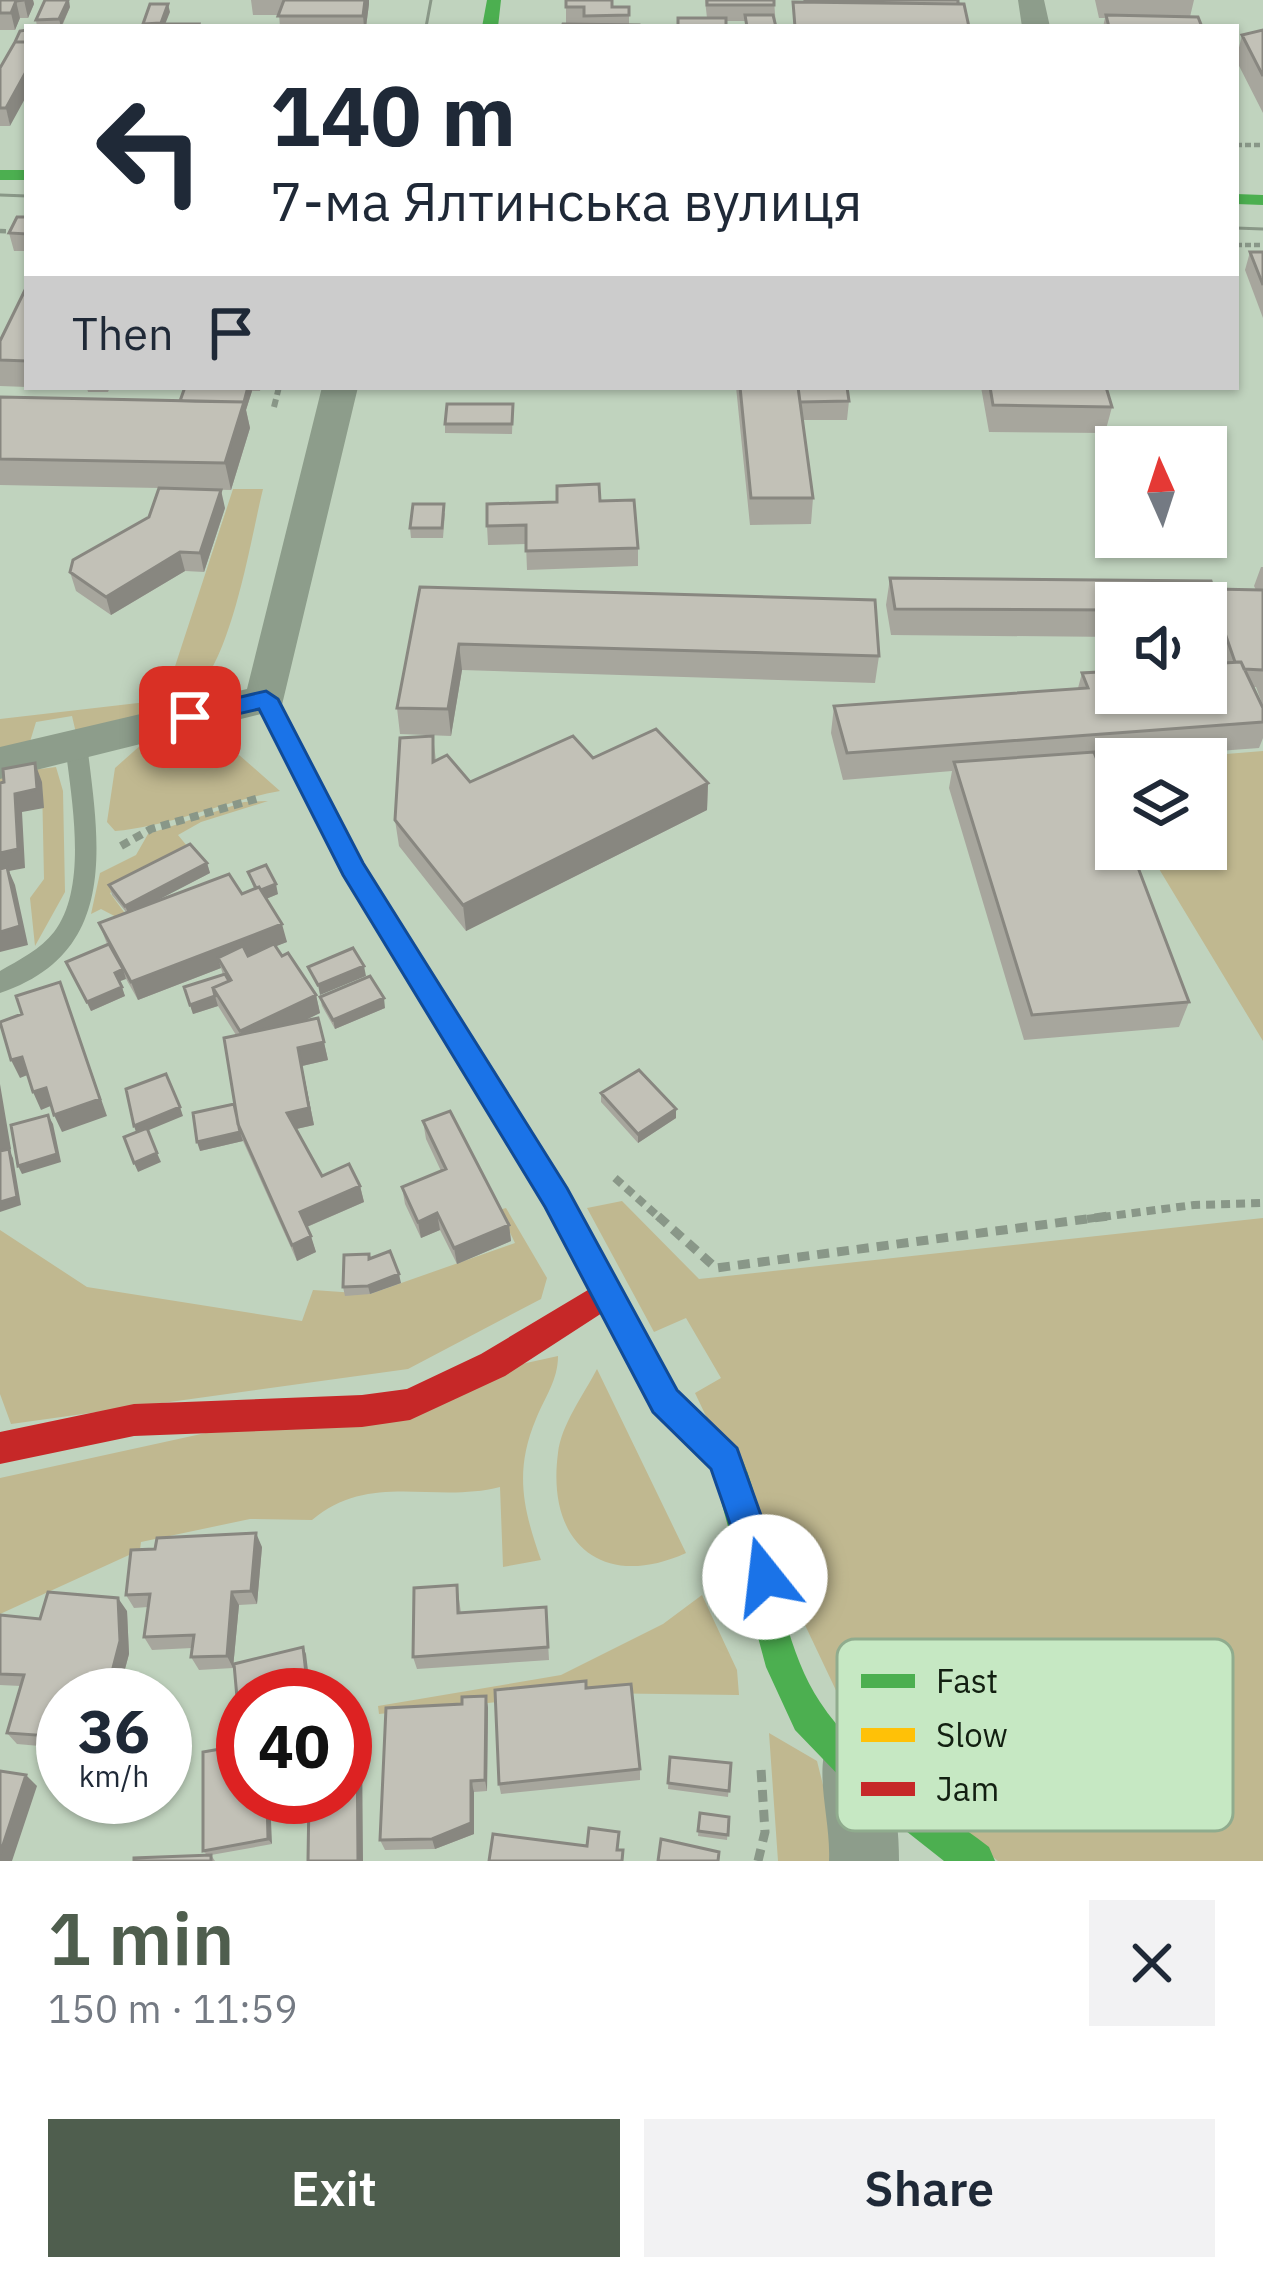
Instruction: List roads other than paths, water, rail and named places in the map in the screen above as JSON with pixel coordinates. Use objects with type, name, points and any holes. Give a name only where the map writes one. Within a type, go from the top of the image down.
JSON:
[{"type":"street","points":[[339,390],[266,699],[352,868],[556,1197],[671,1410],[725,1460],[748,1517],[781,1650],[807,1716],[837,1746]]},
{"type":"street","points":[[0,763],[266,699]]},
{"type":"street","points":[[0,1448],[134,1420],[362,1412],[410,1404],[494,1365],[608,1292]]},
{"type":"street","points":[[864,1861],[865,1831]]},
{"type":"street","points":[[938,1831],[975,1861]]},
{"type":"lane","points":[[0,983],[63,939],[84,880],[76,744]]},
{"type":"tram line","points":[[427,24],[431,0]]},
{"type":"tram line","points":[[0,195],[24,196]]},
{"type":"tram line","points":[[1239,228],[1263,229]]}]
